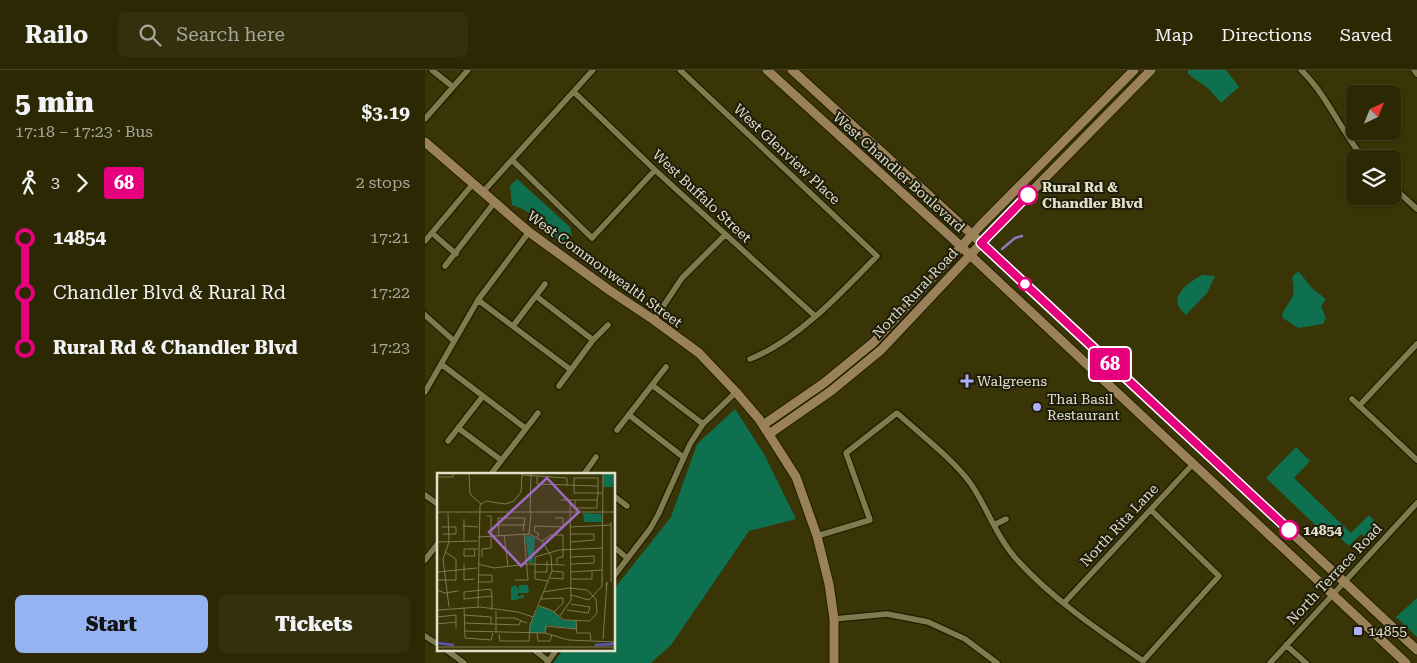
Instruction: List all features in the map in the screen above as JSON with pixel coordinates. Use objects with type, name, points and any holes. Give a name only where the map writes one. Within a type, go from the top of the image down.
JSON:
[{"type":"main road","name":"West Chandler Boulevard","points":[[767,70],[970,255],[1405,663]]},
{"type":"main road","name":"West Chandler Boulevard","points":[[792,70],[981,243],[1417,650]]},
{"type":"main road","name":"North Rural Road","points":[[763,425],[824,383],[852,361],[891,324],[971,235],[1134,70]]},
{"type":"main road","name":"North Rural Road","points":[[769,434],[831,392],[899,332],[981,243],[1151,70]]},
{"type":"main road","name":"West Commonwealth Street","points":[[425,142],[472,185],[529,232],[699,353],[736,392],[763,425],[796,477],[817,536],[829,584],[834,620],[834,663]]},
{"type":"main road","points":[[891,324],[899,332]]},
{"type":"main road","points":[[1123,399],[1135,387]]},
{"type":"street","points":[[432,70],[453,87]]},
{"type":"street","points":[[425,118],[468,70]]},
{"type":"street","points":[[482,193],[593,70]]},
{"type":"street","name":"West Glenview Place","points":[[680,70],[877,256],[815,316]]},
{"type":"street","points":[[1301,70],[1321,94],[1358,150]]},
{"type":"street","points":[[1414,70],[1417,74]]},
{"type":"street","name":"West Buffalo Street","points":[[574,92],[655,170],[815,316]]},
{"type":"street","points":[[512,160],[592,238],[655,170]]},
{"type":"street","points":[[425,241],[472,185]]},
{"type":"street","points":[[1401,194],[1417,209]]},
{"type":"street","points":[[445,266],[494,203]]},
{"type":"street","points":[[425,392],[478,300],[529,232]]},
{"type":"street","points":[[432,233],[456,254]]},
{"type":"street","points":[[654,320],[682,278],[725,235]]},
{"type":"street","points":[[513,326],[545,284]]},
{"type":"street","points":[[536,296],[593,340]]},
{"type":"street","points":[[478,300],[571,370]]},
{"type":"street","points":[[425,315],[454,340]]},
{"type":"street","points":[[750,359],[778,345],[815,316]]},
{"type":"street","points":[[559,386],[593,340],[608,325]]},
{"type":"street","points":[[1359,406],[1417,344]]},
{"type":"street","points":[[441,364],[525,428]]},
{"type":"street","points":[[617,430],[665,367]]},
{"type":"street","points":[[652,385],[703,424]]},
{"type":"street","points":[[615,575],[650,529],[683,457],[703,424],[736,392]]},
{"type":"street","points":[[448,441],[483,396]]},
{"type":"street","points":[[1352,399],[1417,460]]},
{"type":"street","points":[[817,536],[870,520],[846,453],[897,412],[958,469],[971,484],[1003,543],[1019,562],[1064,603],[1143,661],[1219,576],[1151,510]]},
{"type":"street","points":[[492,473],[538,413]]},
{"type":"street","points":[[629,415],[683,457]]},
{"type":"street","points":[[458,428],[501,460]]},
{"type":"street","points":[[585,473],[596,457]]},
{"type":"street","name":"North Rita Lane","points":[[1064,603],[1193,464]]},
{"type":"street","points":[[425,495],[437,504]]},
{"type":"street","points":[[615,498],[627,506]]},
{"type":"street","name":"North Terrace Road","points":[[1270,663],[1417,503]]},
{"type":"street","points":[[994,525],[1006,519]]},
{"type":"street","points":[[425,560],[437,545]]},
{"type":"street","points":[[615,548],[627,558]]},
{"type":"street","points":[[834,620],[887,614],[928,622],[965,639],[997,663]]},
{"type":"street","points":[[425,636],[437,644]]},
{"type":"street","points":[[1286,645],[1306,663]]},
{"type":"street","points":[[446,650],[464,663]]},
{"type":"street","points":[[534,650],[547,662],[556,650]]},
{"type":"green space","points":[[1188,70],[1226,70],[1239,87],[1221,103],[1209,89],[1188,74]]},
{"type":"green space","points":[[517,179],[570,227],[572,236],[559,242],[539,219],[512,205],[510,186]]},
{"type":"green space","points":[[1298,271],[1313,289],[1326,299],[1321,306],[1326,318],[1323,324],[1298,328],[1283,318],[1282,314],[1291,300],[1294,289],[1292,277]]},
{"type":"green space","points":[[1202,275],[1215,276],[1207,293],[1186,315],[1178,305],[1179,295],[1185,287]]},
{"type":"green space","points":[[735,409],[764,454],[796,519],[749,531],[671,645],[651,663],[553,663],[563,650],[615,650],[615,588],[671,517],[697,444]]},
{"type":"green space","points":[[1296,447],[1310,461],[1294,478],[1351,533],[1369,515],[1376,523],[1364,536],[1361,534],[1349,546],[1331,530],[1326,535],[1266,478]]},
{"type":"green space","points":[[1417,598],[1417,637],[1396,617]]},
{"type":"waterway","points":[[1002,249],[1015,238],[1022,236]]},
{"type":"bus line","name":"68","points":[[1028,195],[981,243],[1289,530]]},
{"type":"place","name":"Rural Rd & Chandler Blvd","points":[[1028,195]]},
{"type":"place","name":"Walgreens","points":[[967,381]]},
{"type":"place","name":"Thai Basil Restaurant","points":[[1037,407]]},
{"type":"place","name":"14854","points":[[1289,530]]},
{"type":"place","name":"14855","points":[[1358,631]]}]
